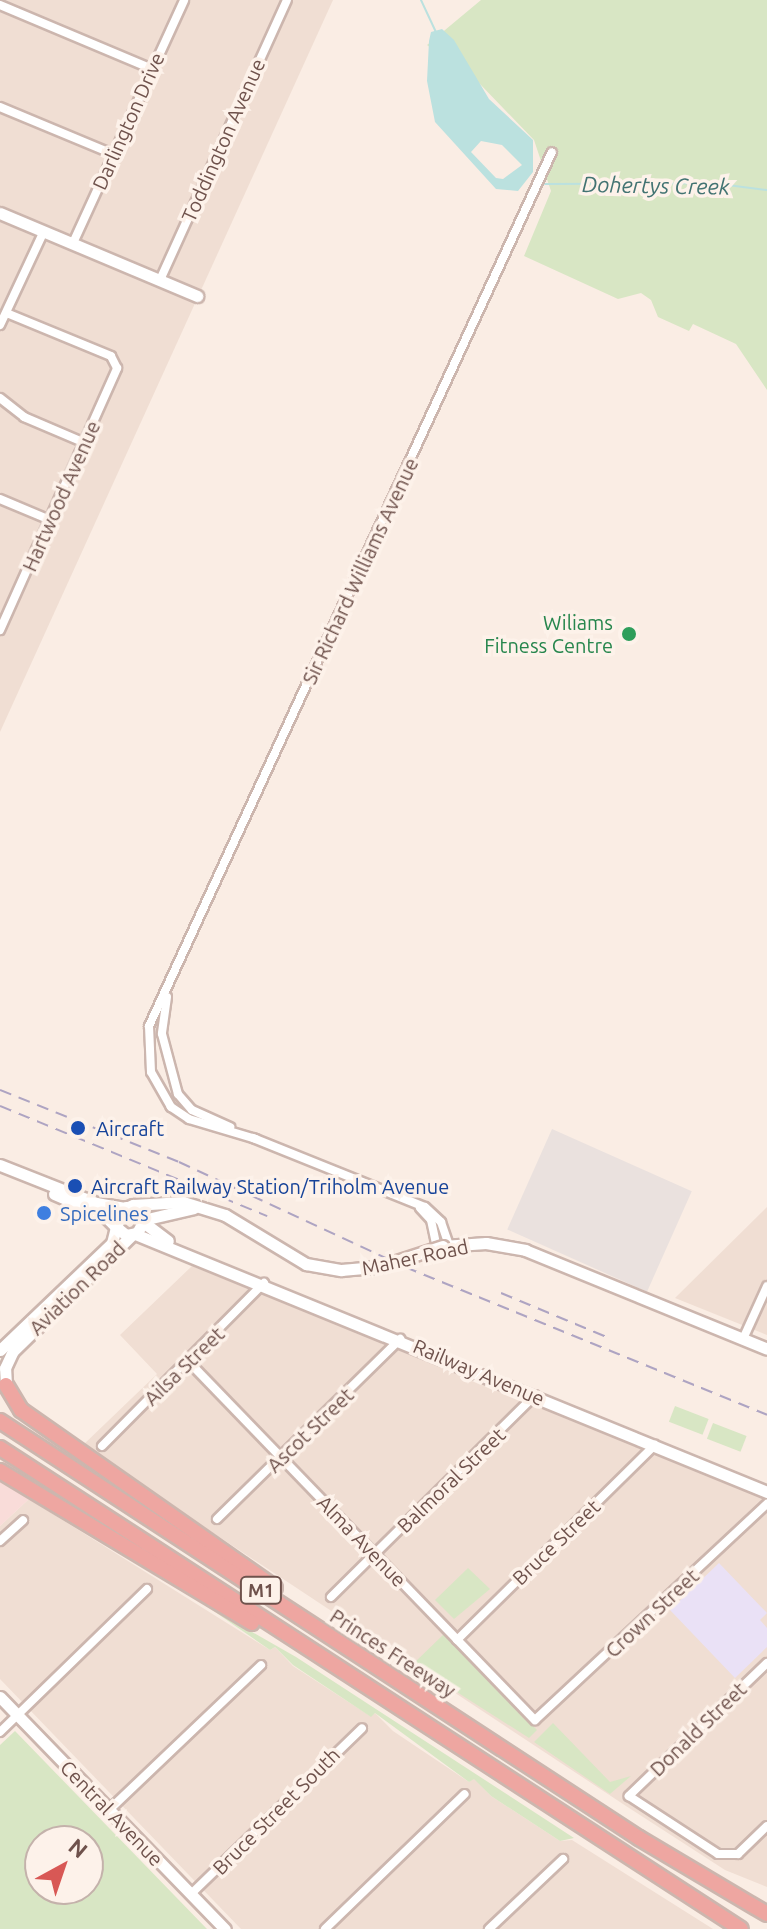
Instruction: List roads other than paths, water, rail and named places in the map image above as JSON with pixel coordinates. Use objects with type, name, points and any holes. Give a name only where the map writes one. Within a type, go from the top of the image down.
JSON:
[{"type":"highway","points":[[6,1385],[14,1403],[32,1419],[446,1711]]},
{"type":"highway","name":"Princes Freeway","points":[[0,1421],[639,1838],[767,1914]]},
{"type":"highway","name":"M1","points":[[0,1448],[319,1658],[741,1929]]},
{"type":"highway","points":[[0,1471],[208,1600],[319,1658]]},
{"type":"highway","points":[[639,1838],[767,1904]]},
{"type":"street","name":"Darlington Drive","points":[[73,243],[184,0]]},
{"type":"street","name":"Toddington Avenue","points":[[160,280],[287,0]]},
{"type":"street","points":[[0,5],[152,69]]},
{"type":"street","points":[[0,107],[113,154]]},
{"type":"street","name":"Sir Richard Williams Avenue","points":[[256,1139],[179,1114],[165,1099],[150,1067],[147,1030],[169,989],[552,152]]},
{"type":"street","points":[[0,213],[197,296]]},
{"type":"street","points":[[0,325],[9,314],[44,231]]},
{"type":"street","name":"Hartwood Avenue","points":[[0,630],[116,375],[116,362],[9,314]]},
{"type":"street","points":[[0,398],[24,417],[85,443]]},
{"type":"street","points":[[0,499],[50,520]]},
{"type":"street","name":"Sir Richard Williams Avenue","points":[[169,989],[162,1022],[169,1064],[185,1105],[256,1139],[409,1201],[437,1216],[442,1246]]},
{"type":"street","points":[[150,1067],[169,1064]]},
{"type":"street","points":[[0,1165],[96,1203],[126,1208]]},
{"type":"street","name":"Railway Avenue","points":[[0,1173],[105,1216],[116,1227],[264,1283],[767,1492]]},
{"type":"street","name":"Maher Road","points":[[126,1208],[179,1202],[203,1207],[306,1264],[341,1270],[378,1267],[442,1246],[486,1243],[525,1250],[767,1349]]},
{"type":"street","points":[[143,1221],[203,1207]]},
{"type":"street","name":"Railway Avenue","points":[[126,1208],[189,1254]]},
{"type":"street","name":"Aviation Road","points":[[80,1280],[112,1243],[126,1208]]},
{"type":"street","name":"Aviation Road","points":[[0,1350],[25,1332],[134,1234],[143,1221]]},
{"type":"street","name":"Ailsa Street","points":[[102,1446],[189,1362],[264,1283]]},
{"type":"street","points":[[743,1339],[767,1286]]},
{"type":"street","name":"Aviation Road","points":[[6,1385],[8,1360],[25,1332]]},
{"type":"street","name":"Ascot Street","points":[[217,1519],[400,1339]]},
{"type":"street","name":"Alma Avenue","points":[[189,1362],[535,1720]]},
{"type":"street","name":"Balmoral Street","points":[[331,1597],[535,1395]]},
{"type":"street","name":"Bruce Street","points":[[457,1640],[655,1445]]},
{"type":"street","name":"Crown Street","points":[[535,1720],[767,1504]]},
{"type":"street","points":[[0,1541],[23,1520]]},
{"type":"street","points":[[0,1732],[147,1589]]},
{"type":"street","name":"Donald Street","points":[[767,1663],[629,1796],[718,1854],[738,1854],[767,1826]]},
{"type":"street","points":[[109,1810],[261,1665]]},
{"type":"street","name":"Central Avenue","points":[[0,1697],[225,1929]]},
{"type":"street","name":"Bruce Street South","points":[[191,1894],[362,1728]]},
{"type":"street","points":[[325,1929],[465,1794]]},
{"type":"street","points":[[489,1929],[563,1859]]},
{"type":"water","points":[[442,29],[454,40],[489,99],[533,140],[533,172],[518,191],[496,189],[435,122],[427,81],[431,32]],"holes":[[[481,141],[502,145],[522,165],[503,179],[496,178],[471,152]]]},
{"type":"waterway","name":"Dohertys Creek","points":[[421,0],[436,32]]},
{"type":"waterway","name":"Dohertys Creek","points":[[545,184],[712,183],[767,190]]},
{"type":"railway","points":[[0,1090],[179,1162],[405,1267],[767,1415]]},
{"type":"railway","points":[[0,1106],[267,1216]]},
{"type":"railway","points":[[501,1293],[609,1338]]},
{"type":"place","name":"Wiliams Fitness Centre","points":[[629,634]]},
{"type":"place","name":"Aircraft","points":[[78,1128]]},
{"type":"place","name":"Aircraft Railway Station/Triholm Avenue","points":[[75,1186]]},
{"type":"place","name":"Spicelines","points":[[44,1213]]}]
